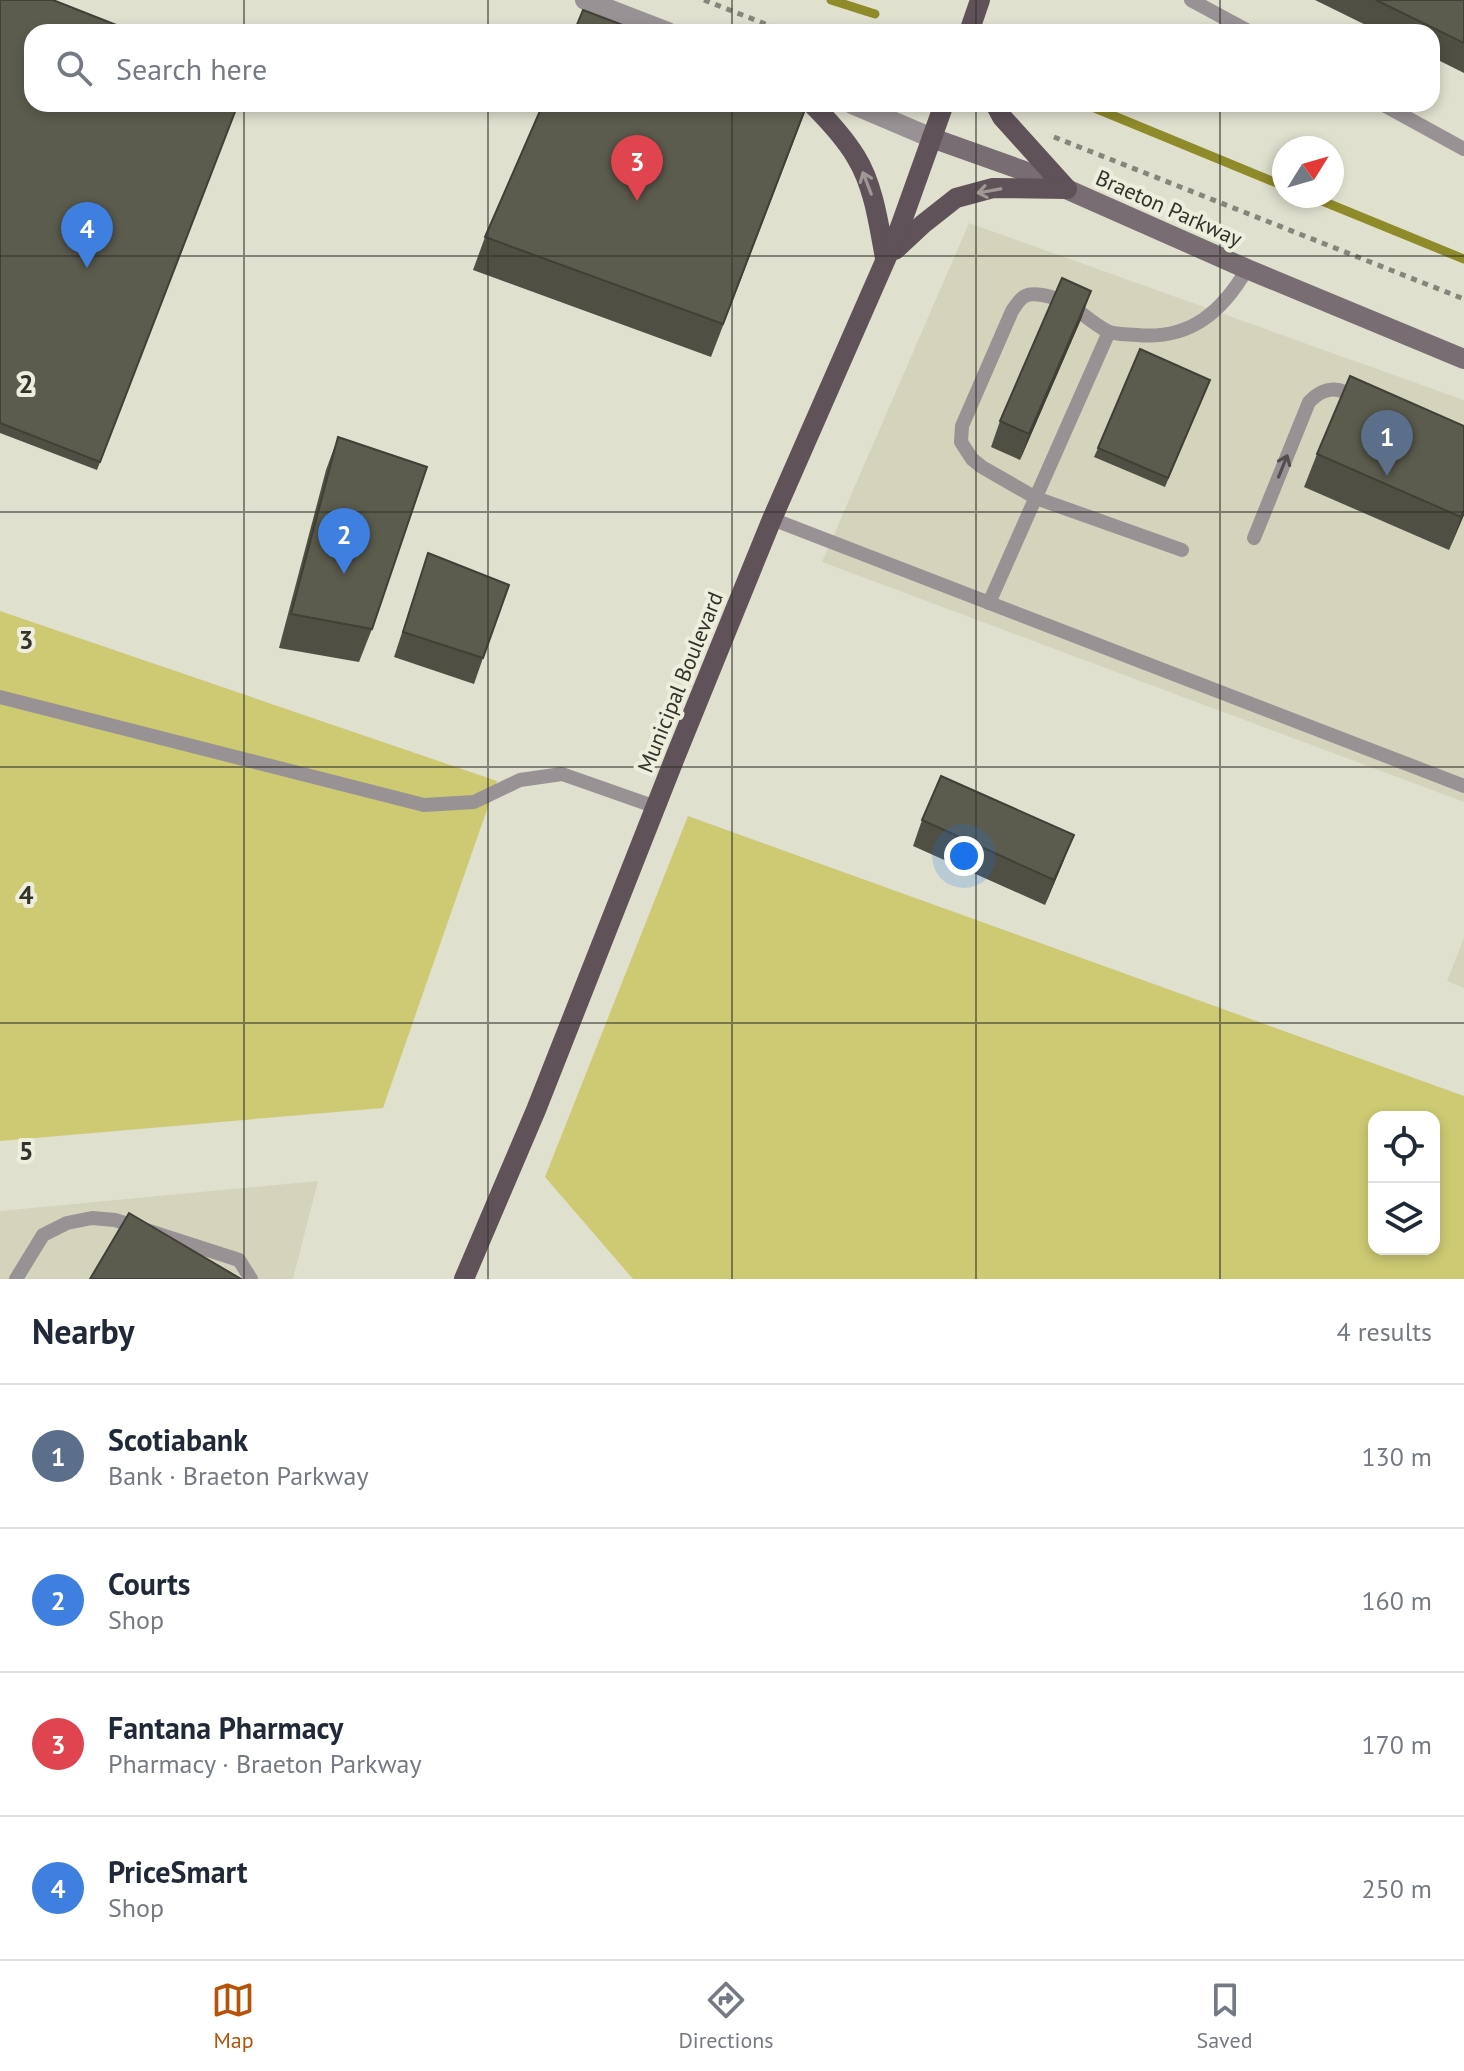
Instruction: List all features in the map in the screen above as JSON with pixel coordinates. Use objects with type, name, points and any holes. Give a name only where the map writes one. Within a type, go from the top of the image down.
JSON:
[{"type":"main road","points":[[820,112],[857,158],[874,202],[885,258]]},
{"type":"main road","name":"Municipal Boulevard","points":[[464,1279],[536,1110],[772,519],[900,227],[941,112]]},
{"type":"main road","points":[[999,112],[1067,189]]},
{"type":"main road","name":"Braeton Parkway","points":[[932,138],[1030,173],[1247,269],[1464,359]]},
{"type":"main road","points":[[885,258],[956,198],[993,188],[1067,189]]},
{"type":"street","points":[[585,0],[647,24]]},
{"type":"street","name":"Braeton Parkway","points":[[871,112],[932,138]]},
{"type":"lane","points":[[1191,0],[1235,24]]},
{"type":"lane","points":[[1397,112],[1464,149]]},
{"type":"lane","points":[[1182,550],[1036,498],[972,459],[961,442],[962,426],[1012,311],[1019,300],[1031,293],[1070,303],[1109,332],[1155,337],[1190,328],[1214,313],[1233,293],[1247,269]]},
{"type":"lane","points":[[989,603],[1109,332]]},
{"type":"lane","points":[[1254,538],[1309,402],[1320,393],[1334,389],[1368,402]]},
{"type":"lane","points":[[772,519],[1464,786]]},
{"type":"lane","points":[[0,697],[424,805],[474,802],[520,780],[562,774],[656,807]]},
{"type":"lane","points":[[16,1279],[43,1235],[67,1223],[92,1218],[115,1220],[239,1260],[251,1279]]},
{"type":"path","points":[[704,0],[766,24]]},
{"type":"path","points":[[1045,134],[1464,299]]},
{"type":"shaded area","points":[[969,223],[1464,400],[1464,802],[822,562]]},
{"type":"shaded area","points":[[0,611],[497,781],[383,1108],[0,1141]]},
{"type":"shaded area","points":[[688,816],[1464,1096],[1464,1279],[633,1279],[545,1177]]},
{"type":"shaded area","points":[[1464,938],[1464,988],[1447,981]]},
{"type":"shaded area","points":[[318,1181],[293,1279],[0,1279],[0,1211]]},
{"type":"building","points":[[0,0],[53,0],[114,24],[24,24],[24,112],[235,112],[100,462],[0,423]]},
{"type":"building","points":[[1376,0],[1464,0],[1464,43],[1440,31],[1440,24],[1425,24]]},
{"type":"building","points":[[583,10],[620,24],[577,24]]},
{"type":"building","points":[[540,112],[804,112],[723,324],[485,237]]},
{"type":"building","points":[[1062,278],[1091,291],[1029,434],[1000,421]]},
{"type":"building","points":[[1140,349],[1210,380],[1168,478],[1098,448]]},
{"type":"building","points":[[1350,376],[1464,426],[1464,510],[1461,517],[1317,454]]},
{"type":"building","points":[[338,437],[427,467],[372,629],[291,614]]},
{"type":"building","points":[[428,553],[509,585],[483,658],[403,632]]},
{"type":"building","points":[[941,776],[1074,835],[1054,880],[922,820]]},
{"type":"building","points":[[129,1213],[241,1279],[90,1279]]},
{"type":"waterway","points":[[831,0],[875,14]]},
{"type":"waterway","points":[[1104,112],[1272,181]]},
{"type":"waterway","points":[[1339,208],[1464,259]]},
{"type":"place","name":"Fantana Pharmacy","points":[[637,201]]},
{"type":"place","name":"PriceSmart","points":[[87,268]]},
{"type":"place","name":"Scotiabank","points":[[1387,476]]},
{"type":"place","name":"Courts","points":[[344,574]]}]
